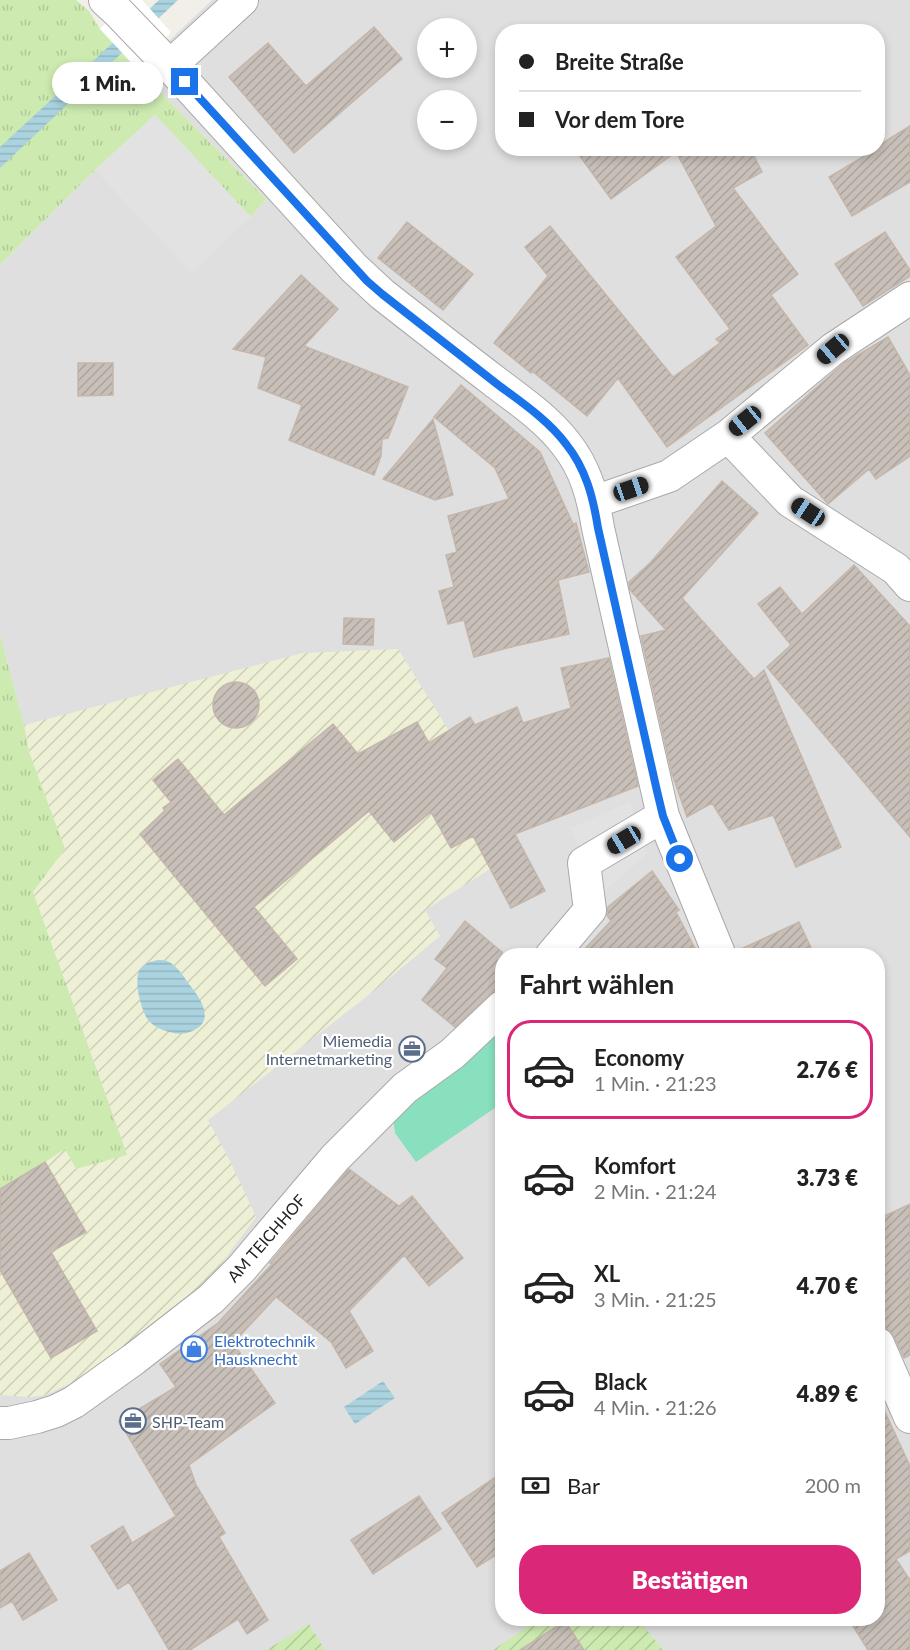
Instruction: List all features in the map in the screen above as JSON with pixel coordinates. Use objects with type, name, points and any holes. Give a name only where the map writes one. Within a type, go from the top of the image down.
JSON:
[{"type":"street","points":[[162,59],[242,0]]},
{"type":"street","points":[[111,5],[367,281],[551,427],[567,445],[583,471],[594,502],[663,816],[717,948]]},
{"type":"street","points":[[594,502],[669,476],[728,436],[833,349],[910,298]]},
{"type":"street","points":[[728,436],[790,501],[896,569],[910,585]]},
{"type":"street","points":[[559,948],[590,910],[584,863],[663,816]]},
{"type":"street","name":"AM TEICHHOF","points":[[0,1423],[37,1417],[74,1402],[211,1299],[241,1269],[335,1158],[405,1088],[452,1054],[495,1014]]},
{"type":"street","points":[[885,1353],[901,1372],[910,1417]]},
{"type":"shaded area","points":[[212,0],[910,0],[910,1650],[0,1650],[0,1189],[45,1162],[65,849],[29,752],[0,634],[0,265],[95,170],[155,115],[251,217],[266,199],[138,70]]},
{"type":"shaded area","points":[[155,115],[251,217],[192,273],[95,170]]},
{"type":"shaded area","points":[[630,802],[648,853],[601,894],[570,828]]},
{"type":"green space","points":[[0,0],[76,0],[89,11],[100,29],[138,70],[266,199],[251,217],[155,115],[95,170],[0,265]]},
{"type":"green space","points":[[0,634],[29,752],[65,849],[33,892],[127,1155],[76,1169],[65,1149],[0,1189]]},
{"type":"green space","points":[[398,649],[524,851],[490,869],[425,910],[440,936],[375,990],[208,1120],[256,1217],[213,1275],[193,1295],[81,1378],[46,1395],[30,1397],[0,1395],[0,1189],[65,1148],[127,1154],[33,892],[65,849],[29,752],[24,725],[303,653]]},
{"type":"green space","points":[[495,1033],[495,1108],[416,1162],[395,1133],[393,1118]]},
{"type":"green space","points":[[309,1624],[325,1650],[266,1650]]},
{"type":"green space","points":[[529,1626],[644,1626],[663,1650],[493,1650]]},
{"type":"water","points":[[159,0],[178,0],[0,168],[0,147]]},
{"type":"water","points":[[158,960],[167,961],[177,968],[202,1003],[205,1016],[198,1028],[190,1032],[174,1033],[162,1030],[145,1016],[137,982],[139,971],[143,966]]},
{"type":"water","points":[[383,1381],[395,1398],[355,1424],[344,1407]]},
{"type":"pier","points":[[128,0],[142,0],[171,32],[138,70],[100,29]]},
{"type":"building","points":[[374,27],[402,59],[294,153],[229,77],[268,43],[306,86]]},
{"type":"building","points":[[910,126],[910,182],[852,216],[829,177],[864,156],[885,156],[885,142]]},
{"type":"building","points":[[580,156],[670,156],[611,199]]},
{"type":"building","points":[[678,156],[754,156],[762,172],[733,188],[798,274],[771,295],[808,345],[667,447],[618,378],[587,416],[494,343],[548,276],[525,247],[550,226],[673,377],[720,343],[716,339],[730,329],[676,257],[716,226]]},
{"type":"building","points":[[407,222],[473,274],[443,310],[378,258]]},
{"type":"building","points":[[885,232],[910,270],[910,276],[863,306],[835,264]]},
{"type":"building","points":[[301,275],[338,309],[304,346],[408,387],[388,438],[382,439],[381,456],[374,475],[289,440],[302,405],[258,388],[266,357],[233,349]]},
{"type":"building","points":[[888,337],[910,375],[910,456],[876,479],[869,469],[828,504],[765,433],[844,363]]},
{"type":"building","points":[[78,363],[113,363],[113,395],[78,396]]},
{"type":"building","points":[[461,385],[540,452],[573,524],[576,523],[589,572],[558,580],[569,634],[474,657],[464,620],[448,624],[439,591],[454,587],[446,555],[457,552],[448,516],[509,499],[495,468],[434,417]]},
{"type":"building","points":[[433,419],[453,495],[435,500],[383,479]]},
{"type":"building","points":[[722,481],[758,513],[682,598],[754,679],[764,670],[841,847],[796,867],[773,815],[729,830],[712,803],[687,817],[672,774],[641,636],[666,630],[630,590],[629,582],[650,563]]},
{"type":"building","points":[[854,565],[910,626],[910,837],[767,667],[791,645],[758,604],[780,587],[802,614]]},
{"type":"building","points":[[344,618],[374,619],[373,645],[343,644]]},
{"type":"building","points":[[609,658],[638,786],[515,834],[545,891],[511,908],[473,836],[451,848],[431,812],[394,842],[369,811],[254,907],[297,959],[265,986],[140,834],[165,811],[163,808],[171,802],[153,780],[178,759],[224,815],[333,724],[358,754],[417,722],[429,743],[470,717],[475,725],[517,707],[523,723],[571,708],[561,668]]},
{"type":"building","points":[[236,682],[252,689],[259,705],[252,721],[236,728],[220,721],[213,705],[220,689]]},
{"type":"building","points":[[652,871],[679,910],[676,912],[695,948],[586,948],[611,921],[607,915],[608,907]]},
{"type":"building","points":[[465,921],[497,948],[495,948],[495,991],[455,1027],[422,1000],[447,968],[435,959]]},
{"type":"building","points":[[799,922],[811,948],[743,948]]},
{"type":"building","points":[[45,1162],[86,1232],[51,1252],[97,1331],[51,1358],[0,1270],[0,1189]]},
{"type":"building","points":[[349,1169],[399,1206],[412,1196],[463,1258],[429,1286],[404,1255],[349,1311],[373,1351],[346,1368],[331,1342],[276,1297],[233,1343],[275,1403],[189,1465],[196,1485],[225,1533],[219,1537],[268,1620],[247,1634],[238,1619],[190,1650],[169,1650],[129,1582],[118,1589],[91,1546],[123,1526],[132,1543],[176,1516],[119,1421],[176,1387],[160,1364],[218,1323],[272,1264],[270,1263]]},
{"type":"building","points":[[910,1204],[910,1355],[904,1358],[894,1337],[885,1329],[885,1216]]},
{"type":"building","points":[[885,1412],[910,1466],[910,1551],[896,1559],[910,1580],[910,1650],[868,1650],[853,1626],[885,1626]]},
{"type":"building","points":[[495,1478],[495,1555],[477,1567],[442,1513]]},
{"type":"building","points":[[419,1496],[441,1529],[373,1574],[351,1540]]},
{"type":"building","points":[[29,1553],[57,1600],[23,1620],[12,1601],[0,1608],[0,1571]]},
{"type":"building","points":[[557,1626],[568,1626],[584,1650],[520,1650]]},
{"type":"place","name":"Miemedia Internetmarketing","points":[[412,1049]]},
{"type":"place","name":"Elektrotechnik Hausknecht","points":[[194,1349]]},
{"type":"place","name":"SHP-Team","points":[[133,1421]]},
{"type":"route","points":[[185,82],[367,281],[521,402],[551,427],[567,445],[583,471],[594,502],[663,816],[680,859]]}]
